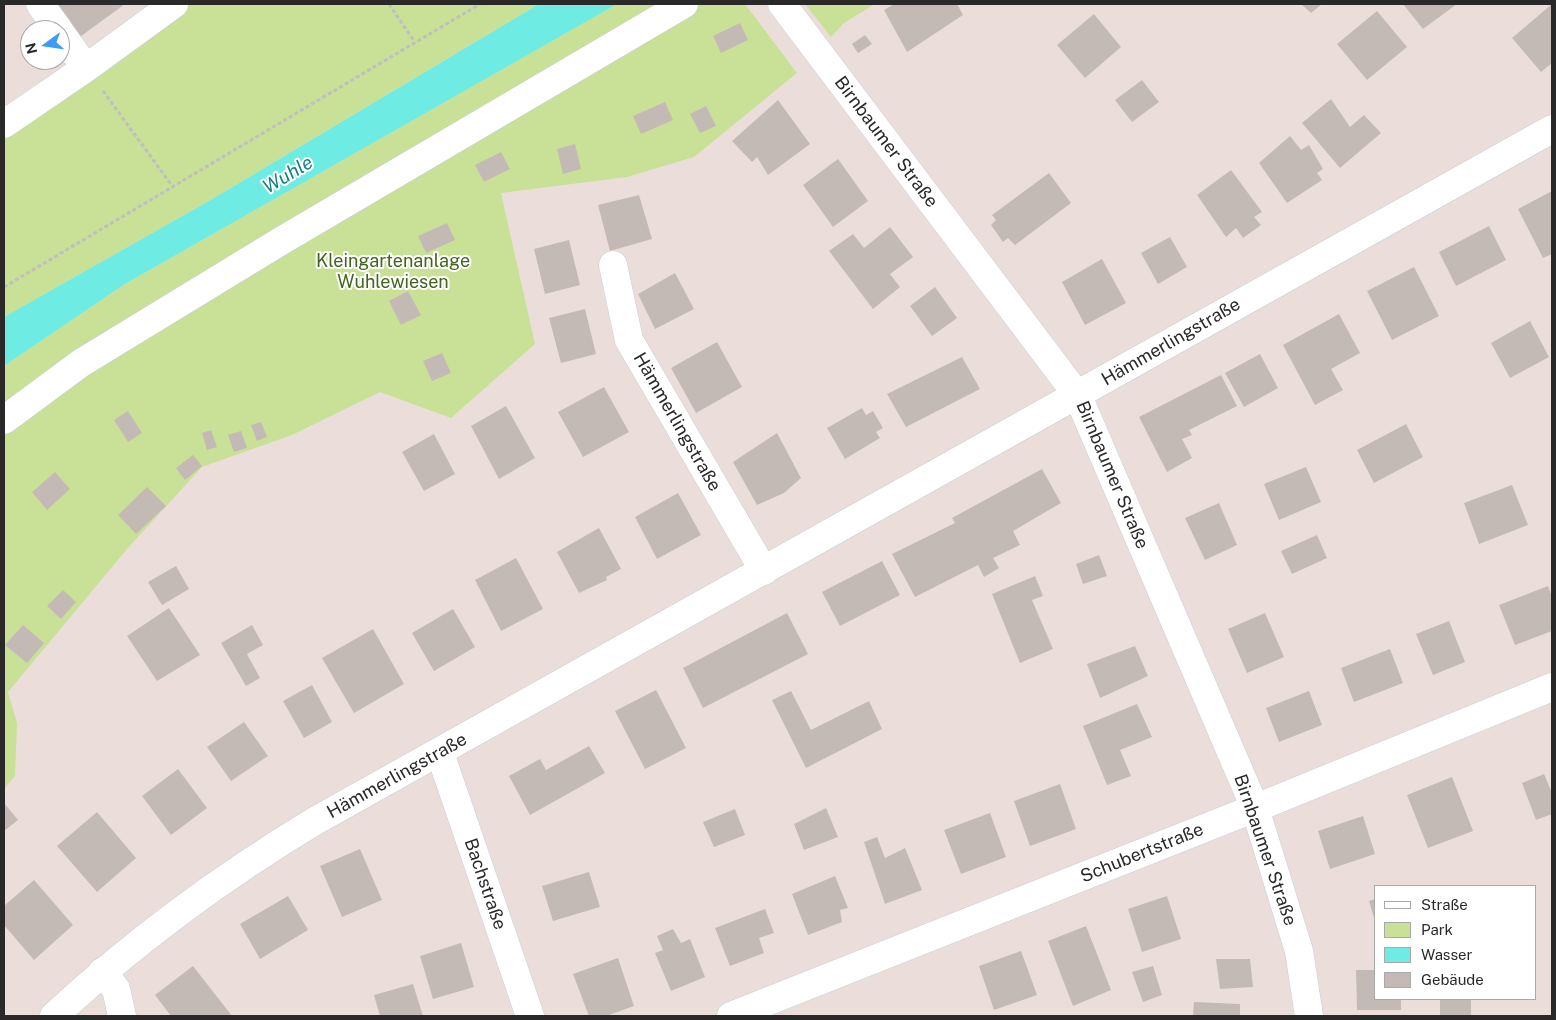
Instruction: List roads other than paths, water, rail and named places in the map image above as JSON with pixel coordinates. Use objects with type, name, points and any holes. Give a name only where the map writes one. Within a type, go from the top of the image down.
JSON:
[{"type":"street","points":[[40,4],[51,20]]},
{"type":"street","points":[[4,124],[86,68],[174,4]]},
{"type":"street","points":[[4,420],[90,358],[281,241],[684,4]]},
{"type":"street","name":"Birnbaumer Straße","points":[[782,4],[1078,396],[1255,808],[1299,951],[1309,1016]]},
{"type":"street","points":[[70,46],[86,68]]},
{"type":"street","name":"Hämmerlingstraße","points":[[54,1016],[102,972],[265,852],[1078,396],[1264,289],[1552,129]]},
{"type":"street","name":"Hämmerlingstraße","points":[[613,265],[620,307],[629,340],[764,571]]},
{"type":"street","name":"Schubertstraße","points":[[731,1016],[1255,808],[1552,687]]},
{"type":"street","name":"Bachstraße","points":[[440,753],[530,1016]]},
{"type":"street","points":[[102,972],[116,989],[122,1016]]},
{"type":"water","name":"Wuhle","points":[[539,4],[617,4],[125,284],[4,366],[4,317],[214,198]]},
{"type":"park label","name":"Kleingartenanlage Wuhlewiesen","points":[[393,271]]}]
